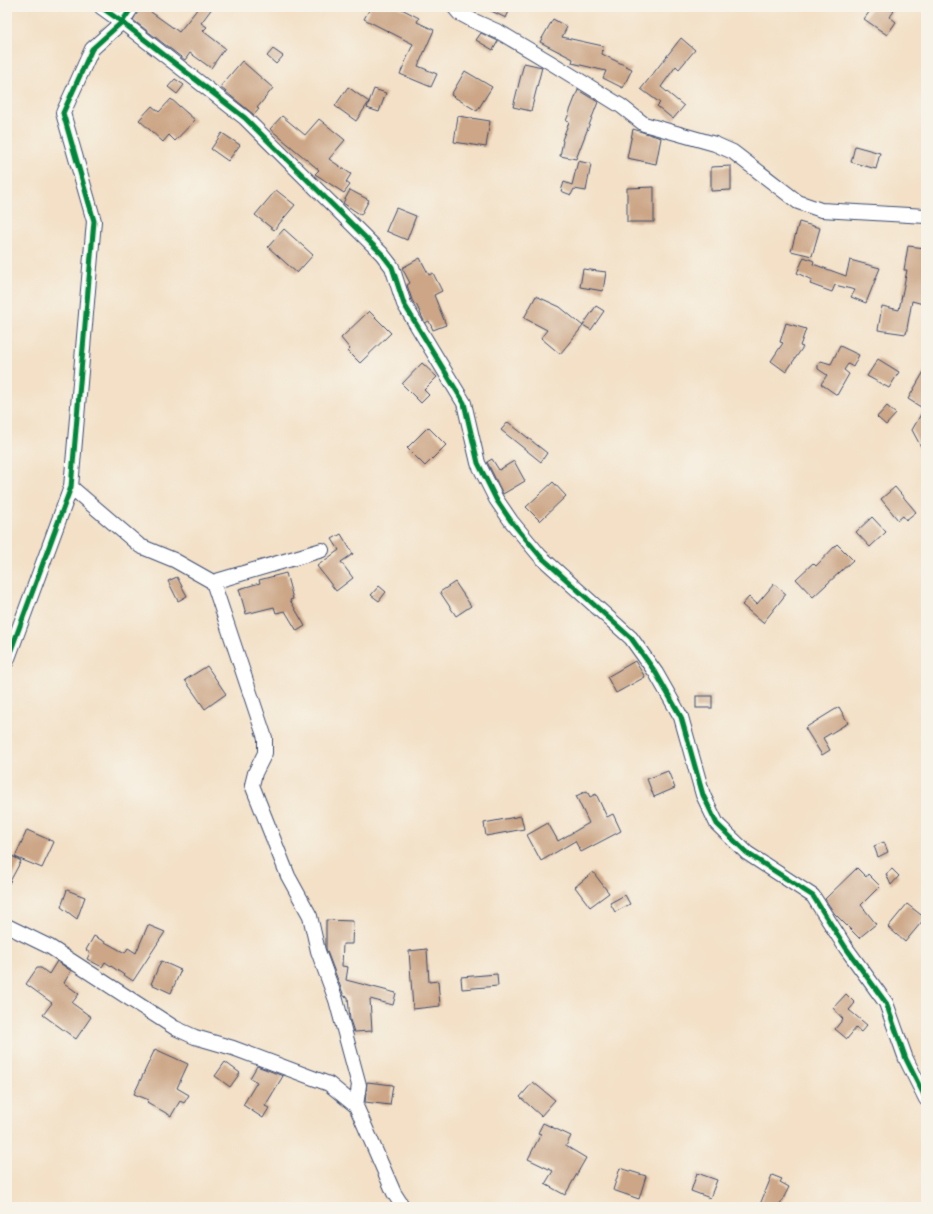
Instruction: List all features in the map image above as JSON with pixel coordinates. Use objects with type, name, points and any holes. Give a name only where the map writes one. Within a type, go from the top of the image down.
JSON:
[{"type":"street","points":[[101,7],[245,118],[382,254],[392,267],[404,304],[464,404],[478,463],[496,499],[511,522],[540,556],[631,638],[656,673],[681,717],[703,795],[717,824],[747,853],[813,896],[846,948],[886,1003],[906,1059],[926,1100]]},
{"type":"street","points":[[7,661],[71,487],[94,222],[63,113],[92,49],[122,22],[132,7]]},
{"type":"street","points":[[454,7],[459,13],[501,33],[621,106],[644,124],[715,144],[734,152],[798,202],[822,210],[926,216]]},
{"type":"street","points":[[71,487],[140,546],[174,560],[213,582],[265,738],[265,753],[255,773],[252,785],[288,876],[310,916],[318,951],[336,1000],[359,1085],[356,1106]]},
{"type":"street","points":[[213,582],[322,550]]},
{"type":"street","points":[[7,926],[50,947],[122,992],[175,1028],[194,1037],[233,1048],[329,1084],[356,1106],[394,1193],[403,1207]]},
{"type":"building","points":[[140,7],[144,7],[179,32],[199,7],[213,7],[201,23],[207,27],[203,31],[225,48],[211,68],[190,53],[185,60],[133,20]]},
{"type":"building","points":[[371,7],[398,7],[419,18],[417,22],[434,30],[418,66],[437,74],[431,87],[400,74],[413,44],[364,19]]},
{"type":"building","points":[[483,7],[511,7],[506,18]]},
{"type":"building","points":[[873,7],[888,7],[894,11],[890,17],[896,22],[887,35],[864,19]]},
{"type":"building","points":[[553,19],[567,27],[562,37],[603,46],[602,54],[632,69],[623,88],[603,78],[606,71],[572,63],[573,59],[540,42]]},
{"type":"building","points":[[481,33],[498,41],[493,50],[476,40]]},
{"type":"building","points":[[681,38],[695,50],[679,69],[676,66],[661,87],[684,106],[673,119],[657,106],[660,103],[641,89]]},
{"type":"building","points":[[273,49],[283,56],[276,64],[267,56]]},
{"type":"building","points":[[242,61],[273,88],[257,108],[259,109],[254,115],[220,87]]},
{"type":"building","points":[[524,63],[542,67],[531,111],[513,107]]},
{"type":"building","points":[[465,71],[492,87],[477,111],[451,95]]},
{"type":"building","points":[[175,79],[184,85],[177,94],[168,87]]},
{"type":"building","points":[[348,87],[369,102],[356,121],[335,106]]},
{"type":"building","points":[[374,89],[386,93],[379,112],[367,108]]},
{"type":"building","points":[[578,90],[598,102],[576,159],[560,156],[562,140],[569,122],[566,121]]},
{"type":"building","points":[[171,99],[195,120],[175,141],[169,135],[163,142],[139,120],[152,106],[159,112]]},
{"type":"building","points":[[282,116],[305,135],[319,119],[345,140],[329,159],[351,174],[346,182],[350,185],[344,193],[315,174],[319,170],[270,129]]},
{"type":"building","points":[[458,116],[490,121],[486,147],[454,142]]},
{"type":"building","points":[[633,129],[661,138],[656,164],[627,158]]},
{"type":"building","points":[[222,133],[240,145],[228,161],[211,149]]},
{"type":"building","points":[[855,146],[880,153],[876,169],[851,162]]},
{"type":"building","points":[[578,161],[591,164],[586,191],[574,189],[571,195],[561,191],[564,182],[572,185]]},
{"type":"building","points":[[731,166],[731,190],[711,191],[711,167]]},
{"type":"building","points":[[654,187],[654,222],[627,222],[627,188]]},
{"type":"building","points":[[276,190],[295,205],[274,230],[255,215]]},
{"type":"building","points":[[350,190],[369,200],[361,215],[343,203]]},
{"type":"building","points":[[396,208],[416,216],[407,240],[386,231]]},
{"type":"building","points":[[799,222],[820,228],[812,256],[791,251]]},
{"type":"building","points":[[284,229],[313,255],[297,273],[268,247]]},
{"type":"building","points":[[908,246],[926,248],[926,288],[923,304],[912,301],[906,334],[878,330],[882,306],[899,310],[907,270],[904,270]]},
{"type":"building","points":[[804,257],[814,261],[813,264],[846,276],[850,260],[880,268],[866,303],[851,297],[855,290],[835,285],[832,292],[810,284],[812,280],[797,273]]},
{"type":"building","points":[[420,258],[429,275],[433,273],[442,291],[434,295],[446,325],[433,330],[429,321],[425,323],[416,304],[415,305],[412,300],[407,285],[410,283],[402,268]]},
{"type":"building","points":[[583,269],[606,272],[603,291],[580,287]]},
{"type":"building","points":[[536,296],[560,307],[583,326],[560,354],[541,338],[547,330],[524,318]]},
{"type":"building","points":[[596,306],[604,311],[591,330],[583,325]]},
{"type":"building","points":[[369,311],[391,333],[360,363],[348,351],[350,349],[341,338]]},
{"type":"building","points":[[786,323],[806,329],[800,346],[803,347],[786,372],[771,361],[783,343],[780,342]]},
{"type":"building","points":[[840,346],[859,355],[853,367],[848,364],[844,370],[849,374],[837,395],[821,384],[827,375],[818,369],[818,365],[821,361],[831,364]]},
{"type":"building","points":[[878,359],[899,372],[889,388],[867,376]]},
{"type":"building","points":[[422,363],[437,377],[424,390],[429,395],[421,403],[402,384]]},
{"type":"building","points":[[926,368],[926,456],[912,430],[924,409],[908,399]]},
{"type":"building","points":[[887,406],[896,414],[886,425],[877,417]]},
{"type":"building","points":[[508,422],[547,453],[541,462],[501,430]]},
{"type":"building","points":[[428,427],[446,445],[425,466],[407,448]]},
{"type":"building","points":[[492,459],[499,470],[514,461],[525,481],[503,494],[487,462]]},
{"type":"building","points":[[553,482],[566,496],[540,521],[526,507]]},
{"type":"building","points":[[895,487],[916,512],[906,520],[903,516],[898,520],[881,499]]},
{"type":"building","points":[[872,517],[886,532],[870,547],[856,532]]},
{"type":"building","points":[[341,534],[353,554],[341,562],[353,578],[336,591],[317,566],[339,550],[332,539]]},
{"type":"building","points":[[837,544],[853,560],[813,597],[796,579],[813,563],[816,566]]},
{"type":"building","points":[[286,573],[293,599],[290,600],[305,626],[297,631],[285,611],[276,613],[274,607],[246,614],[239,589],[260,583],[259,580]]},
{"type":"building","points":[[177,577],[187,596],[178,601],[168,581]]},
{"type":"building","points":[[455,582],[471,606],[456,616],[440,592]]},
{"type":"building","points":[[774,584],[786,594],[763,623],[742,605],[749,597],[757,604]]},
{"type":"building","points":[[379,586],[386,592],[379,601],[371,595]]},
{"type":"building","points":[[635,661],[645,677],[616,693],[607,677]]},
{"type":"building","points":[[207,666],[226,694],[205,709],[185,680]]},
{"type":"building","points":[[696,696],[712,696],[712,708],[696,708]]},
{"type":"building","points":[[839,707],[848,723],[823,738],[830,750],[822,755],[805,728]]},
{"type":"building","points":[[668,771],[675,788],[654,797],[647,779]]},
{"type":"building","points":[[587,791],[590,797],[596,794],[607,817],[613,814],[621,831],[581,852],[575,841],[541,861],[527,835],[548,823],[558,841],[589,823],[576,796]]},
{"type":"building","points":[[521,816],[524,829],[486,836],[484,823]]},
{"type":"building","points":[[27,830],[54,842],[42,868],[15,857]]},
{"type":"building","points":[[884,842],[888,852],[878,857],[874,846]]},
{"type":"building","points":[[12,856],[21,861],[7,887],[7,865]]},
{"type":"building","points":[[857,868],[866,877],[868,874],[880,886],[861,905],[876,924],[859,938],[834,913],[825,899]]},
{"type":"building","points":[[892,869],[899,876],[891,885],[886,874]]},
{"type":"building","points":[[593,872],[609,893],[590,907],[575,887]]},
{"type":"building","points":[[67,890],[85,897],[77,919],[61,907]]},
{"type":"building","points":[[625,895],[630,904],[615,912],[610,903]]},
{"type":"building","points":[[907,904],[925,918],[905,942],[888,927]]},
{"type":"building","points":[[326,920],[353,921],[352,944],[343,944],[342,966],[348,967],[346,980],[396,993],[393,1005],[370,999],[372,1031],[354,1032],[350,1020],[348,997],[344,996],[326,949]]},
{"type":"building","points":[[148,925],[165,932],[133,981],[105,962],[102,967],[87,959],[90,953],[86,950],[94,936],[125,953],[128,948],[136,953]]},
{"type":"building","points":[[427,949],[429,982],[438,981],[440,1006],[413,1009],[409,951]]},
{"type":"building","points":[[57,961],[71,971],[64,983],[79,994],[72,1003],[91,1017],[76,1039],[43,1015],[52,1003],[26,984],[37,968],[41,968],[49,974]]},
{"type":"building","points":[[161,961],[181,970],[171,993],[151,984]]},
{"type":"building","points":[[497,974],[498,986],[462,989],[461,977]]},
{"type":"building","points":[[846,994],[855,1003],[849,1010],[867,1025],[861,1032],[856,1028],[847,1039],[835,1029],[843,1019],[833,1008]]},
{"type":"building","points":[[155,1049],[188,1064],[177,1088],[189,1095],[184,1103],[180,1101],[171,1116],[147,1102],[149,1100],[134,1094]]},
{"type":"building","points":[[225,1062],[240,1073],[230,1087],[215,1076]]},
{"type":"building","points":[[257,1066],[283,1076],[265,1106],[269,1108],[263,1118],[243,1105],[257,1082],[250,1078]]},
{"type":"building","points":[[367,1082],[393,1085],[390,1105],[365,1102]]},
{"type":"building","points":[[533,1082],[555,1100],[541,1116],[520,1097]]},
{"type":"building","points":[[543,1123],[571,1136],[566,1146],[586,1158],[565,1195],[545,1184],[553,1171],[528,1159],[541,1134],[538,1133]]},
{"type":"building","points":[[620,1168],[646,1176],[639,1199],[613,1190]]},
{"type":"building","points":[[697,1173],[717,1180],[710,1198],[691,1191]]},
{"type":"building","points":[[772,1175],[782,1179],[780,1182],[789,1187],[779,1207],[759,1207]]},
{"type":"cycle path","points":[[7,661],[71,487],[94,221],[63,113],[92,49],[122,22],[101,7]]},
{"type":"cycle path","points":[[132,7],[122,22],[245,118],[382,254],[392,267],[404,304],[464,403],[478,463],[496,499],[511,521],[540,556],[631,638],[656,673],[681,717],[703,795],[717,824],[747,853],[813,896],[846,948],[886,1003],[906,1059],[926,1099]]}]
